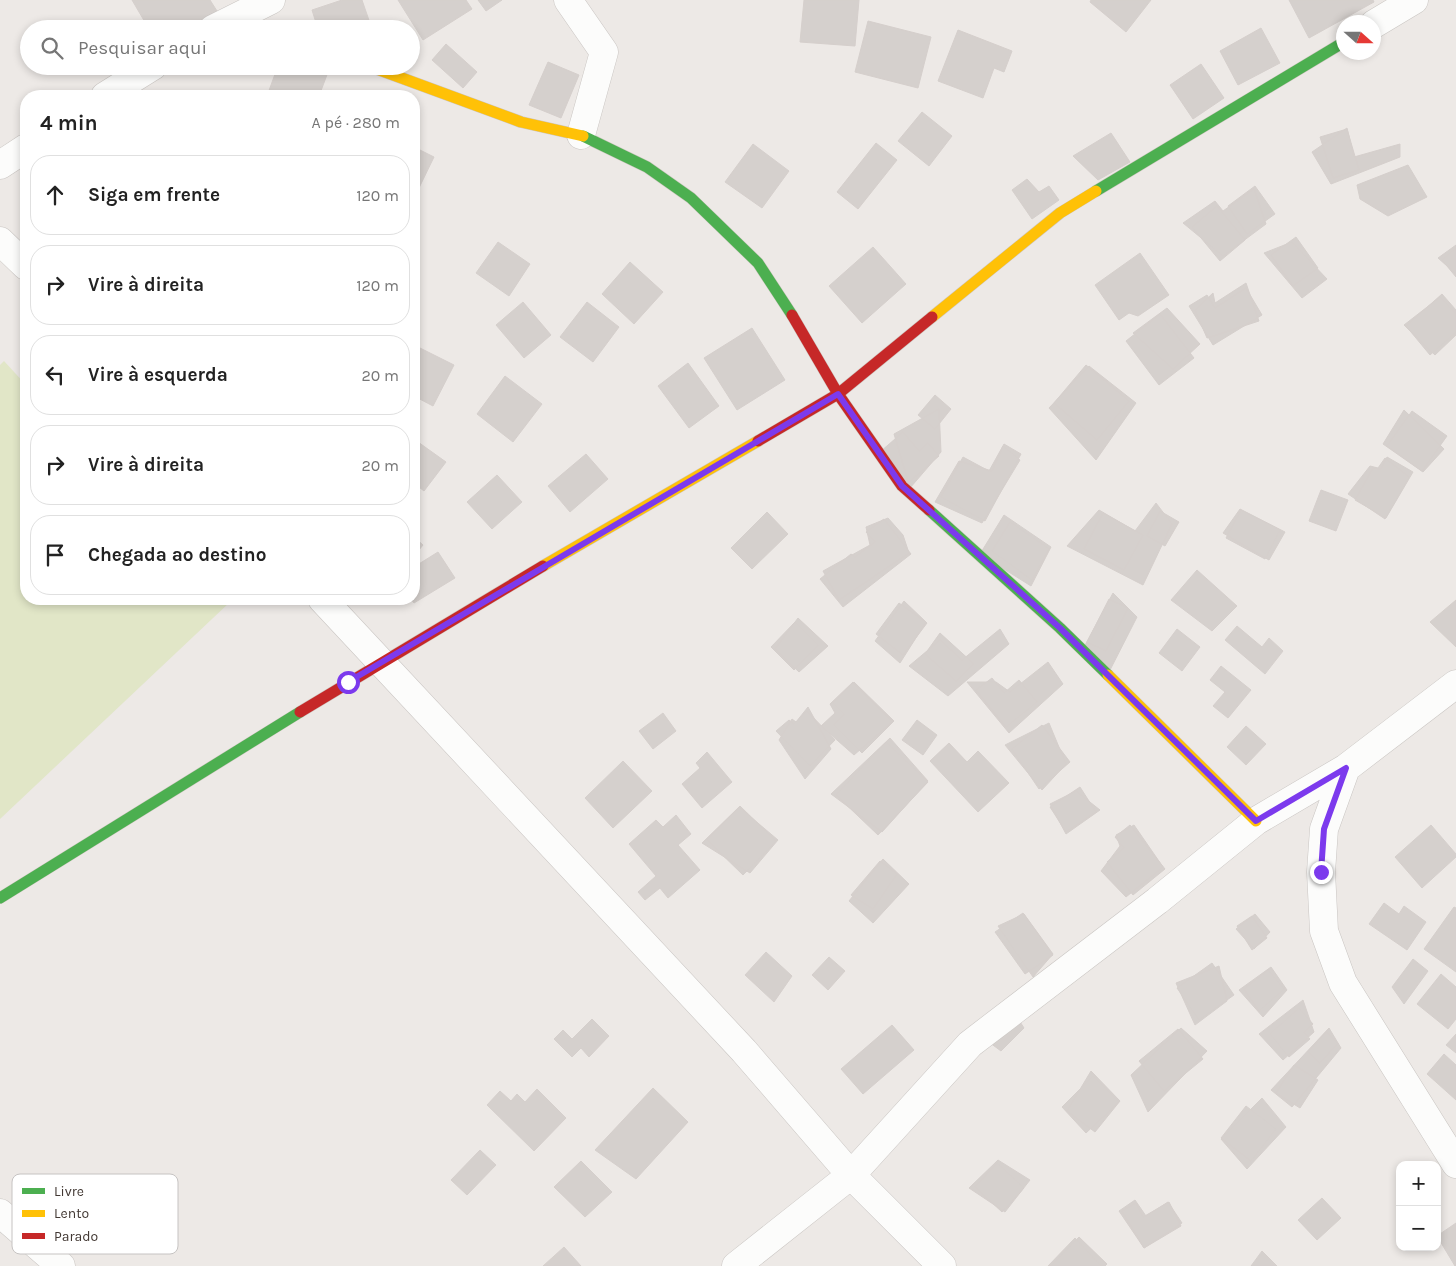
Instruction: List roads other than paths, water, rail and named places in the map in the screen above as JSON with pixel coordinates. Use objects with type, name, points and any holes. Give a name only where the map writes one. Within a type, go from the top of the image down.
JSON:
[{"type":"street","points":[[238,20],[272,0]]},
{"type":"street","points":[[568,0],[604,52],[581,135]]},
{"type":"street","points":[[1381,20],[1414,0]]},
{"type":"street","points":[[0,898],[380,662],[838,394],[1060,213],[1336,47]]},
{"type":"street","points":[[115,90],[139,75]]},
{"type":"street","points":[[393,75],[521,122],[581,135],[647,167],[691,198],[758,263],[793,316],[838,394],[902,486],[1060,628],[1256,821]]},
{"type":"street","points":[[0,165],[20,152]]},
{"type":"street","points":[[0,241],[20,260]]},
{"type":"street","points":[[328,605],[744,1051],[851,1175],[942,1266]]},
{"type":"street","points":[[736,1266],[851,1175],[970,1044],[1157,901],[1256,821],[1346,768],[1456,684]]},
{"type":"street","points":[[1346,768],[1324,829],[1321,872],[1324,931],[1343,983],[1456,1164]]},
{"type":"street","points":[[0,1213],[12,1223]]},
{"type":"street","points":[[47,1254],[61,1266]]}]
